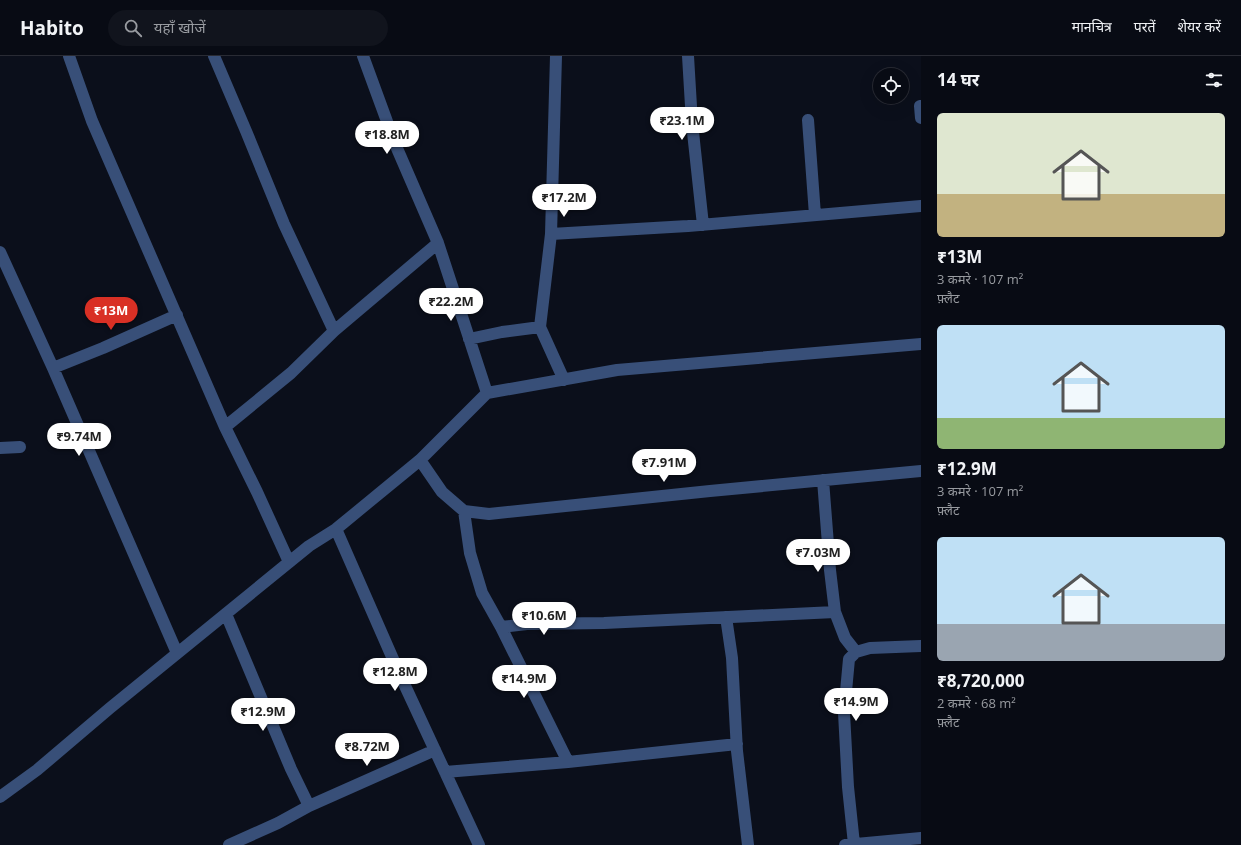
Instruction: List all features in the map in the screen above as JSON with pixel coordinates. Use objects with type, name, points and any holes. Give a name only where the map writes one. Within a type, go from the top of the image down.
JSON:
[{"type":"street","points":[[69,56],[92,121],[225,427],[258,492],[289,562]]},
{"type":"street","points":[[214,56],[284,224],[334,331]]},
{"type":"street","points":[[363,56],[396,146],[438,243],[487,393]]},
{"type":"street","points":[[556,56],[551,234],[540,327],[564,380]]},
{"type":"street","points":[[688,56],[692,123],[703,225]]},
{"type":"street","points":[[920,106],[921,118]]},
{"type":"street","points":[[808,120],[815,214]]},
{"type":"street","points":[[551,234],[703,225],[815,214],[921,206]]},
{"type":"street","points":[[225,427],[291,373],[334,331],[438,243]]},
{"type":"street","points":[[0,252],[53,368],[178,653]]},
{"type":"street","points":[[53,368],[103,348],[177,315]]},
{"type":"street","points":[[469,339],[502,332],[540,327]]},
{"type":"street","points":[[0,797],[37,770],[110,708],[289,562],[309,546],[336,529],[420,460],[487,393],[617,370],[921,344]]},
{"type":"street","points":[[0,448],[20,447]]},
{"type":"street","points":[[420,460],[442,492],[464,511],[489,514],[921,471]]},
{"type":"street","points":[[823,480],[835,612],[845,638],[856,652]]},
{"type":"street","points":[[464,511],[470,553],[482,593],[501,627],[568,762]]},
{"type":"street","points":[[336,529],[479,845]]},
{"type":"street","points":[[501,627],[527,624],[604,623],[835,612]]},
{"type":"street","points":[[226,614],[291,769],[309,806]]},
{"type":"street","points":[[726,617],[732,658],[737,744],[748,845]]},
{"type":"street","points":[[921,646],[870,648],[856,652],[849,659],[844,713],[849,844],[921,838]]},
{"type":"street","points":[[445,772],[568,762],[737,744]]},
{"type":"street","points":[[229,845],[278,823],[309,806],[435,750]]}]
